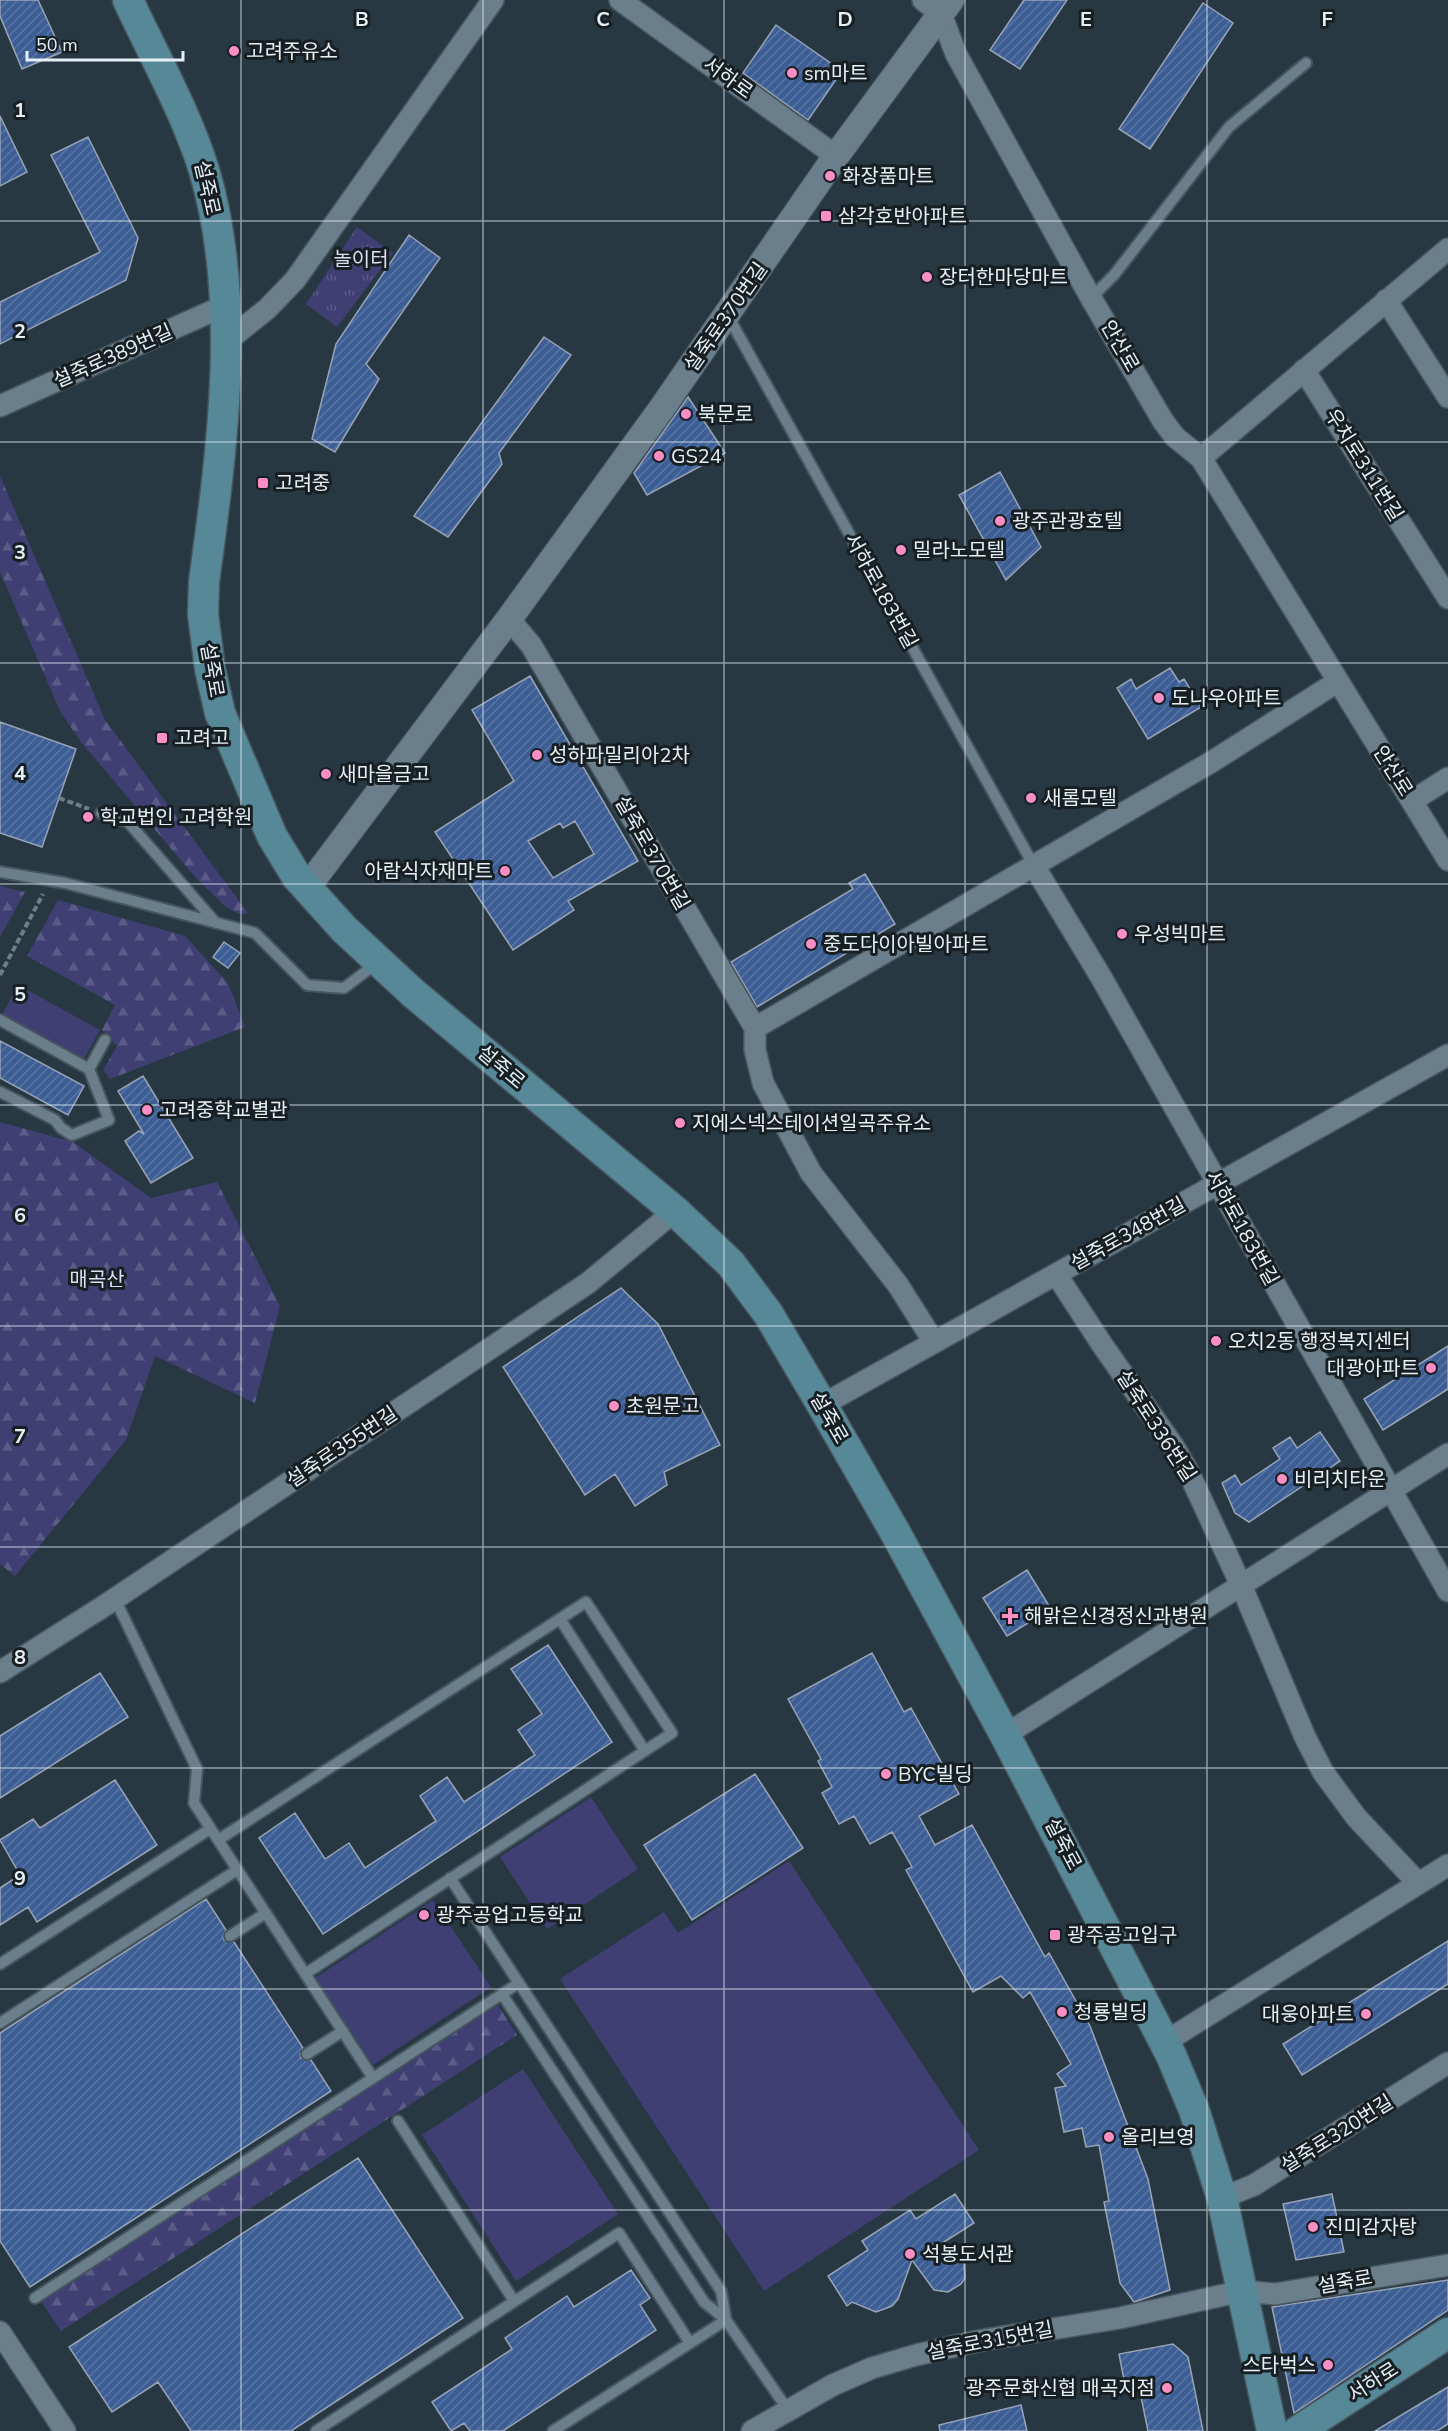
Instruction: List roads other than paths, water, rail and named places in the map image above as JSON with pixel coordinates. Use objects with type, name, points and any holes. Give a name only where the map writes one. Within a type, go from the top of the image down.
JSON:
[{"type":"main road","name":"설죽로","points":[[128,0],[196,145],[213,204],[226,305],[227,340],[226,381],[204,582],[203,614],[210,669],[220,713],[237,759],[272,836],[306,889],[380,961],[458,1031],[675,1211],[731,1264],[769,1315],[895,1532],[1005,1735],[1165,2042],[1194,2110],[1222,2198],[1272,2431]]},
{"type":"main road","name":"서하로","points":[[1298,2431],[1448,2333]]},
{"type":"street","points":[[227,340],[267,309],[295,280],[493,0]]},
{"type":"street","name":"서하로","points":[[620,0],[836,156]]},
{"type":"street","name":"설죽로370번길","points":[[306,889],[509,619],[728,316],[938,4]]},
{"type":"street","name":"안산로","points":[[938,4],[956,54],[1091,298],[1163,421],[1175,436],[1201,458],[1448,860]]},
{"type":"street","points":[[1201,458],[1448,249]]},
{"type":"street","points":[[1386,300],[1448,397]]},
{"type":"street","name":"설죽로389번길","points":[[0,406],[226,305]]},
{"type":"street","name":"우치로311번길","points":[[1304,370],[1448,598]]},
{"type":"street","name":"설죽로370번길","points":[[509,619],[531,645],[755,1028]]},
{"type":"street","points":[[934,1342],[898,1285],[811,1173],[763,1083],[755,1050],[755,1028],[1213,761],[1337,682]]},
{"type":"street","points":[[1412,801],[1448,778]]},
{"type":"street","name":"서하로183번길","points":[[1034,866],[1101,977],[1448,1591]]},
{"type":"street","name":"설죽로348번길","points":[[822,1405],[1448,1055]]},
{"type":"street","name":"설죽로355번길","points":[[0,1672],[115,1599],[588,1283],[675,1211]]},
{"type":"street","name":"설죽로336번길","points":[[1056,1274],[1174,1447],[1241,1586],[1305,1737],[1323,1772],[1356,1817],[1418,1884]]},
{"type":"street","points":[[1005,1735],[1448,1454]]},
{"type":"street","points":[[1165,2042],[1448,1865]]},
{"type":"street","name":"설죽로320번길","points":[[1222,2198],[1254,2185],[1448,2063]]},
{"type":"street","name":"설죽로","points":[[1242,2290],[1275,2294],[1448,2265]]},
{"type":"street","name":"설죽로315번길","points":[[752,2431],[788,2410],[872,2368],[916,2355],[978,2341],[1120,2318],[1242,2290]]},
{"type":"street","points":[[0,2332],[65,2431]]},
{"type":"lane","points":[[1091,298],[1114,275],[1229,127],[1306,63]]},
{"type":"lane","name":"서하로183번길","points":[[728,316],[1034,866]]},
{"type":"lane","points":[[101,813],[128,822],[216,923]]},
{"type":"lane","points":[[0,872],[50,880],[255,933],[307,985],[344,988],[380,961]]},
{"type":"lane","points":[[0,1020],[89,1069],[109,1120],[72,1135],[61,1128],[55,1120],[0,1092]]},
{"type":"lane","points":[[89,1069],[105,1040]]},
{"type":"lane","points":[[115,1599],[197,1769],[194,1803],[373,2078]]},
{"type":"lane","points":[[218,1840],[585,1602],[672,1733],[305,1974]]},
{"type":"lane","points":[[560,1619],[645,1751]]},
{"type":"lane","points":[[0,1964],[210,1828]]},
{"type":"lane","points":[[0,2023],[237,1870]]},
{"type":"lane","points":[[450,1878],[721,2291],[726,2320]]},
{"type":"lane","points":[[230,1936],[266,1913]]},
{"type":"lane","points":[[35,2298],[519,1983]]},
{"type":"lane","points":[[502,1994],[704,2302],[726,2320],[788,2410]]},
{"type":"lane","points":[[307,2054],[343,2031]]},
{"type":"lane","points":[[398,2121],[514,2301]]},
{"type":"lane","points":[[316,2431],[619,2233],[690,2343]]},
{"type":"lane","points":[[553,2431],[726,2320]]},
{"type":"place","name":"고려주유소","points":[[234,51]]},
{"type":"place","name":"sm마트","points":[[792,73]]},
{"type":"place","name":"화장품마트","points":[[830,176]]},
{"type":"place","name":"삼각호반아파트","points":[[826,216]]},
{"type":"place","name":"장터한마당마트","points":[[927,277]]},
{"type":"place","name":"북문로","points":[[686,414]]},
{"type":"place","name":"GS24","points":[[659,456]]},
{"type":"place","name":"고려중","points":[[263,483]]},
{"type":"place","name":"광주관광호텔","points":[[1000,521]]},
{"type":"place","name":"밀라노모텔","points":[[901,550]]},
{"type":"place","name":"도나우아파트","points":[[1159,698]]},
{"type":"place","name":"고려고","points":[[162,738]]},
{"type":"place","name":"성하파밀리아2차","points":[[537,755]]},
{"type":"place","name":"새마을금고","points":[[326,774]]},
{"type":"place","name":"새롬모텔","points":[[1031,798]]},
{"type":"place","name":"학교법인 고려학원","points":[[88,817]]},
{"type":"place","name":"아람식자재마트","points":[[505,871]]},
{"type":"place","name":"우성빅마트","points":[[1122,934]]},
{"type":"place","name":"중도다이아빌아파트","points":[[811,944]]},
{"type":"place","name":"고려중학교별관","points":[[147,1110]]},
{"type":"place","name":"지에스넥스테이션일곡주유소","points":[[680,1123]]},
{"type":"place","name":"오치2동 행정복지센터","points":[[1216,1341]]},
{"type":"place","name":"대광아파트","points":[[1431,1368]]},
{"type":"place","name":"초원문고","points":[[614,1406]]},
{"type":"place","name":"비리치타운","points":[[1282,1479]]},
{"type":"place","name":"해맑은신경정신과병원","points":[[1010,1616]]},
{"type":"place","name":"BYC빌딩","points":[[886,1774]]},
{"type":"place","name":"광주공업고등학교","points":[[424,1915]]},
{"type":"place","name":"광주공고입구","points":[[1055,1935]]},
{"type":"place","name":"청룡빌딩","points":[[1062,2012]]},
{"type":"place","name":"대웅아파트","points":[[1366,2014]]},
{"type":"place","name":"올리브영","points":[[1109,2137]]},
{"type":"place","name":"진미감자탕","points":[[1313,2227]]},
{"type":"place","name":"석봉도서관","points":[[910,2254]]},
{"type":"place","name":"스타벅스","points":[[1328,2365]]},
{"type":"place","name":"광주문화신협 매곡지점","points":[[1167,2388]]},
{"type":"park label","name":"놀이터","points":[[361,259]]},
{"type":"park label","name":"매곡산","points":[[97,1279]]}]
